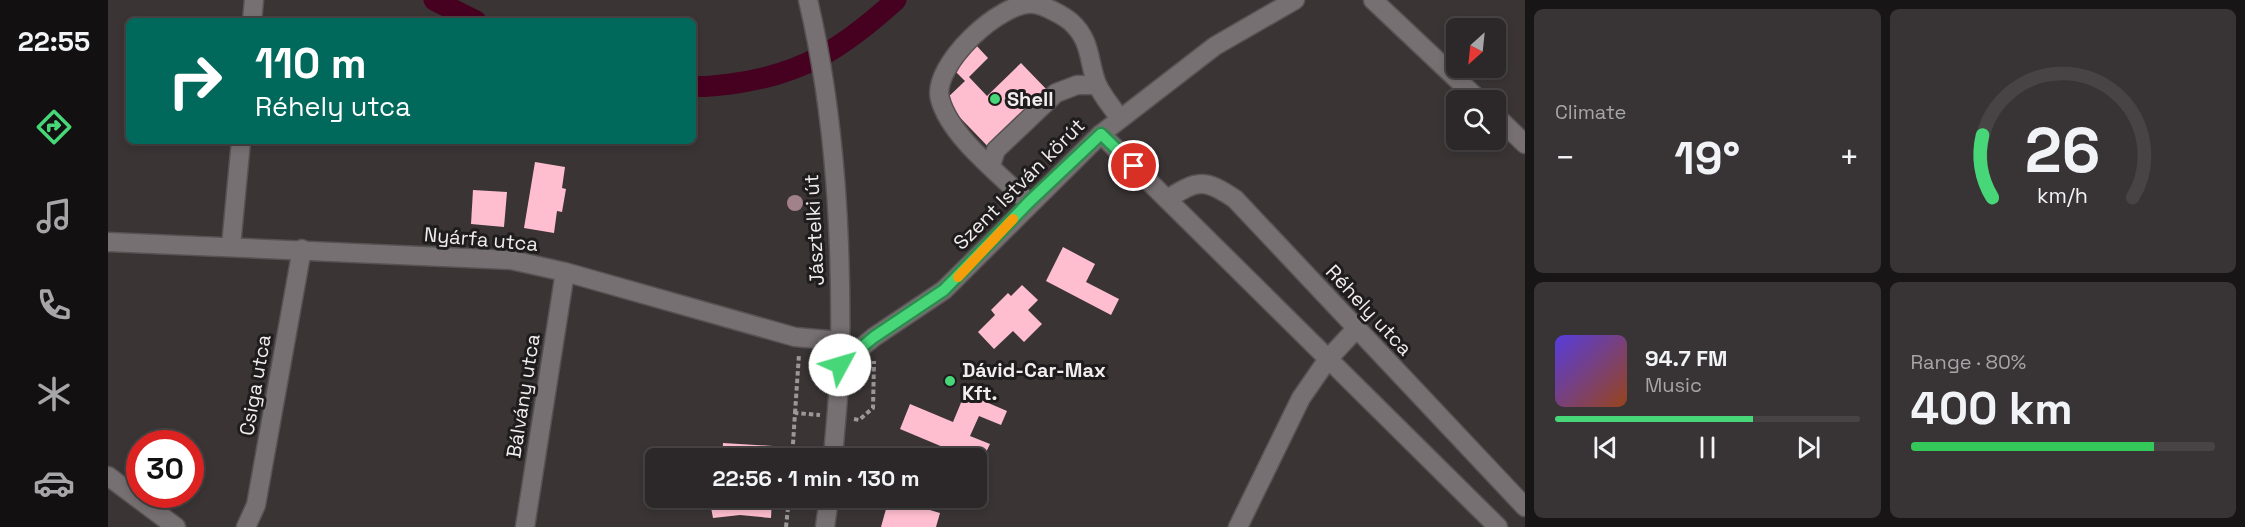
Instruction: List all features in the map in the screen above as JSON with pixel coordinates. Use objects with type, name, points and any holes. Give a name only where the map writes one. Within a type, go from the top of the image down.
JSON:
[{"type":"street","points":[[252,18],[254,0]]},
{"type":"street","name":"Jásztelki út","points":[[808,0],[823,73],[833,152],[840,341],[834,448]]},
{"type":"street","name":"Szent István körút","points":[[840,365],[874,337],[944,290],[1029,202],[1101,134],[1215,46],[1295,0]]},
{"type":"street","points":[[1373,0],[1468,90]]},
{"type":"street","points":[[1029,202],[956,131],[940,98],[942,74],[968,40],[1008,8],[1034,3],[1071,22],[1090,49],[1097,85],[1120,119]]},
{"type":"street","points":[[991,165],[996,150],[1056,93],[1077,85],[1097,85]]},
{"type":"street","points":[[1506,126],[1525,144]]},
{"type":"street","points":[[1101,134],[1498,527]]},
{"type":"street","points":[[231,246],[241,144]]},
{"type":"street","name":"Réhely utca","points":[[1167,199],[1193,183],[1213,184],[1228,194],[1525,507]]},
{"type":"street","name":"Nyárfa utca","points":[[108,242],[511,260],[565,272],[795,337],[840,341]]},
{"type":"street","name":"Csiga utca","points":[[246,527],[256,504],[302,249]]},
{"type":"street","name":"Bálvány utca","points":[[525,527],[565,272]]},
{"type":"street","points":[[1238,527],[1301,398],[1328,359],[1356,329]]},
{"type":"street","points":[[108,476],[176,527]]},
{"type":"street","points":[[825,527],[828,508]]},
{"type":"path","points":[[795,413],[801,336]]},
{"type":"path","points":[[786,527],[788,508]]},
{"type":"building","name":"Shell","points":[[975,44],[988,58],[969,77],[987,96],[1021,63],[1049,92],[998,157],[944,101],[965,81],[951,67]]},
{"type":"building","points":[[535,162],[565,167],[562,188],[566,189],[562,212],[557,211],[554,233],[524,228]]},
{"type":"building","points":[[473,190],[507,192],[504,227],[471,224]]},
{"type":"building","points":[[1063,247],[1095,264],[1086,282],[1119,299],[1111,315],[1046,281]]},
{"type":"building","points":[[1022,285],[1038,300],[1028,310],[1042,324],[1024,342],[1013,331],[994,349],[978,332],[995,315],[991,310],[1008,293],[1011,296]]},
{"type":"building","points":[[965,393],[1007,411],[1001,425],[979,416],[970,436],[990,444],[987,450],[987,448],[945,448],[900,429],[910,404],[953,422]]},
{"type":"building","points":[[723,443],[773,446],[773,448],[723,448]]},
{"type":"building","points":[[711,508],[772,508],[771,518],[740,515],[713,518]]},
{"type":"building","points":[[886,508],[923,508],[940,513],[936,527],[881,527]]},
{"type":"waterway","points":[[434,0],[470,18]]},
{"type":"waterway","points":[[696,86],[756,80],[800,66],[820,57],[858,32],[896,0]]},
{"type":"slow traffic","points":[[958,277],[1013,219]]},
{"type":"place","name":"Shell","points":[[995,99]]},
{"type":"place","name":"Dávid-Car-Max Kft.","points":[[950,381]]},
{"type":"route","points":[[840,365],[874,337],[944,290],[1029,202],[1101,134],[1134,166]]}]
